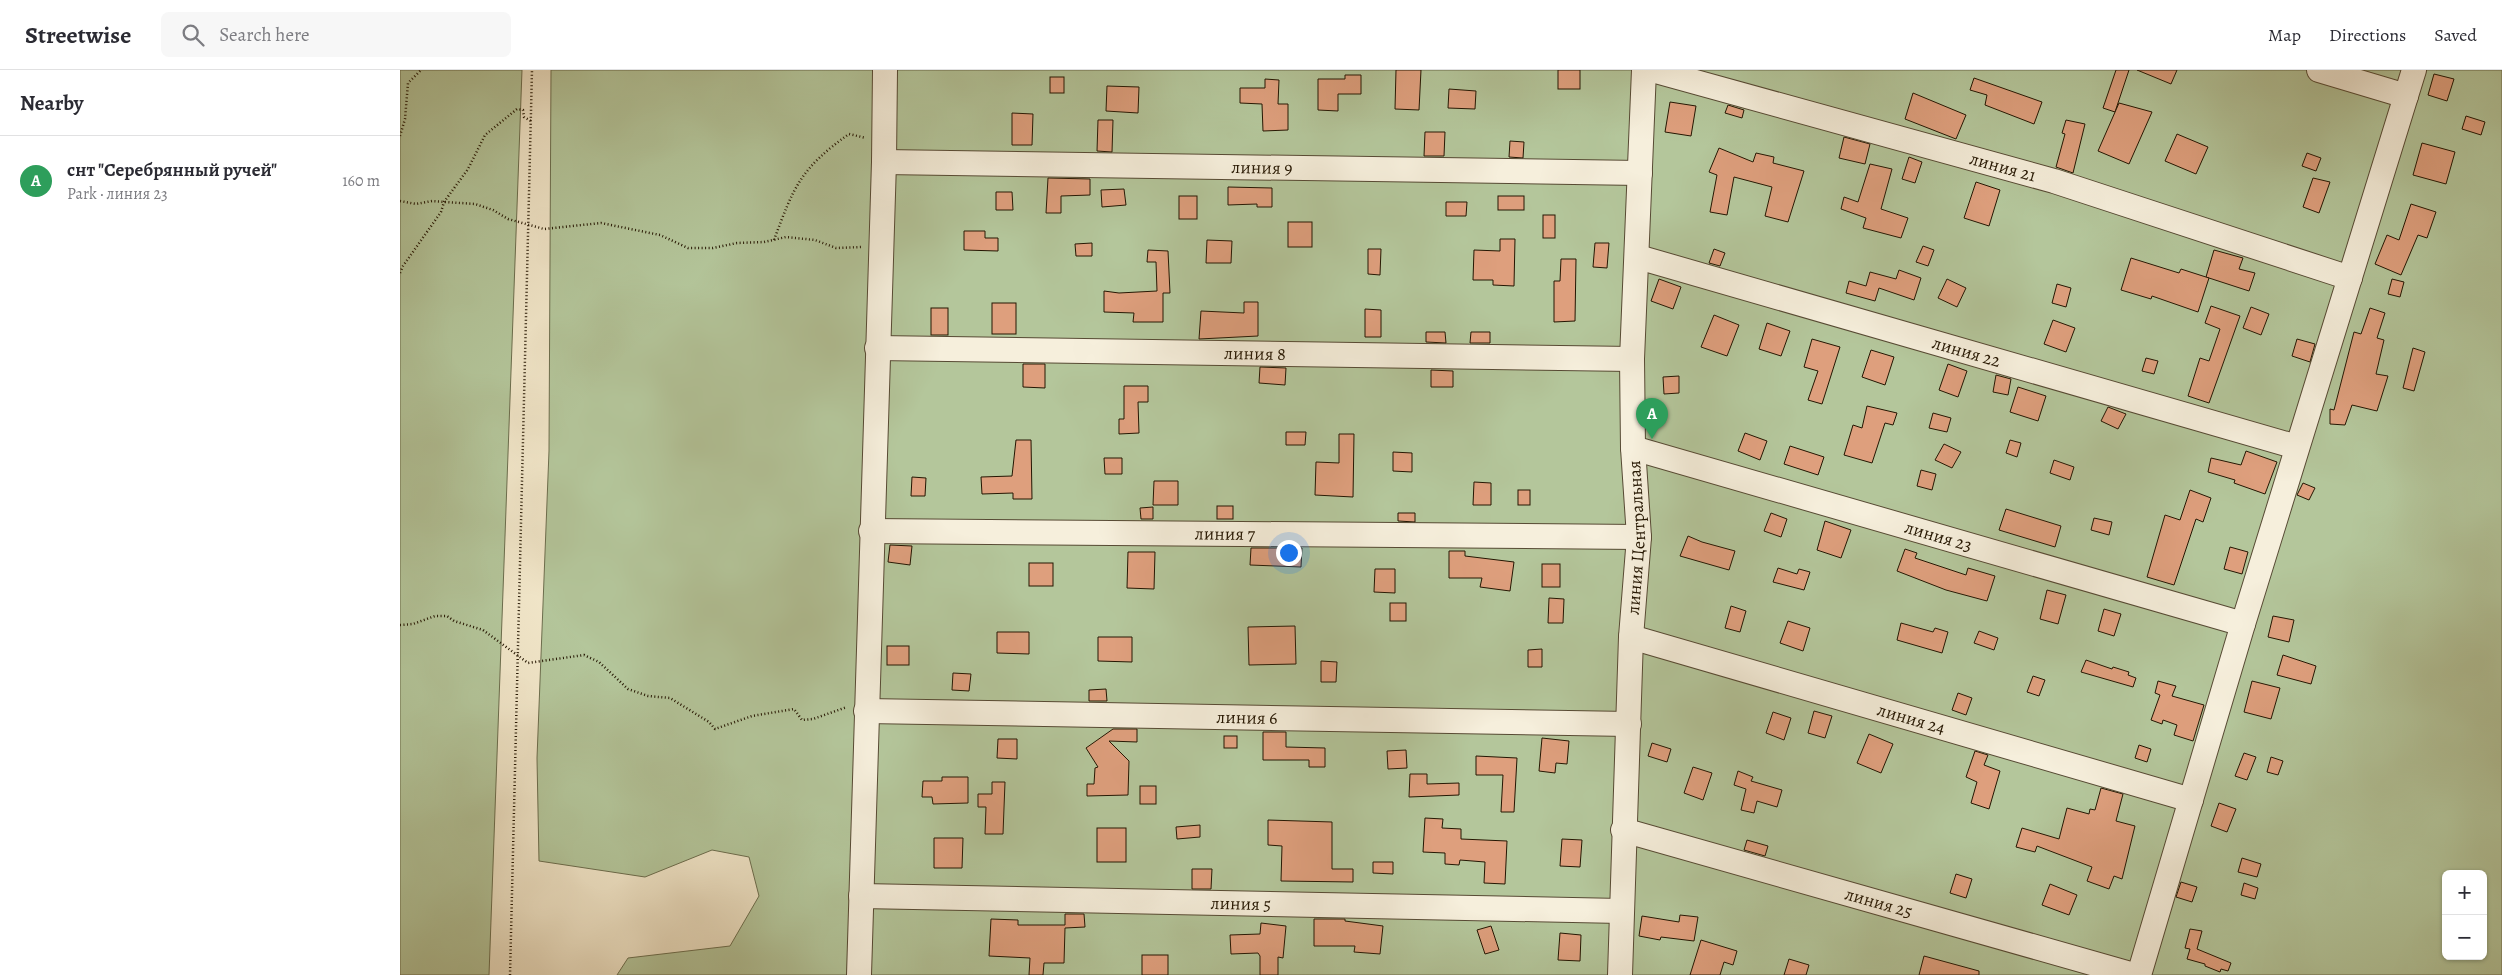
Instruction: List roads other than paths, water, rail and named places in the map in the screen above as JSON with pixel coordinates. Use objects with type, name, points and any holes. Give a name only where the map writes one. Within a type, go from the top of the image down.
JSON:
[{"type":"street","points":[[859,975],[885,70]]},
{"type":"street","name":"линия Центральная","points":[[1620,975],[1623,830],[1629,724],[1631,638],[1639,537],[1633,448],[1632,359],[1638,257],[1644,70]]},
{"type":"street","name":"линия 21","points":[[1652,70],[2054,181],[2350,278]]},
{"type":"street","points":[[2318,70],[2406,96]]},
{"type":"street","points":[[2139,975],[2297,446],[2414,70]]},
{"type":"street","name":"линия 9","points":[[884,152],[1640,173]]},
{"type":"street","name":"линия 22","points":[[1638,257],[2297,446]]},
{"type":"street","name":"линия 8","points":[[877,348],[1632,359]]},
{"type":"street","name":"линия 23","points":[[1633,448],[2243,624]]},
{"type":"street","name":"линия 7","points":[[871,531],[1639,537]]},
{"type":"street","name":"линия 24","points":[[1631,638],[2191,800]]},
{"type":"street","name":"линия 6","points":[[866,707],[1629,724]]},
{"type":"street","name":"линия 25","points":[[1623,830],[2134,975]]},
{"type":"street","name":"линия 5","points":[[861,896],[1621,911]]},
{"type":"place","name":"снт \"Серебрянный ручей\"","points":[[1652,439]]}]
